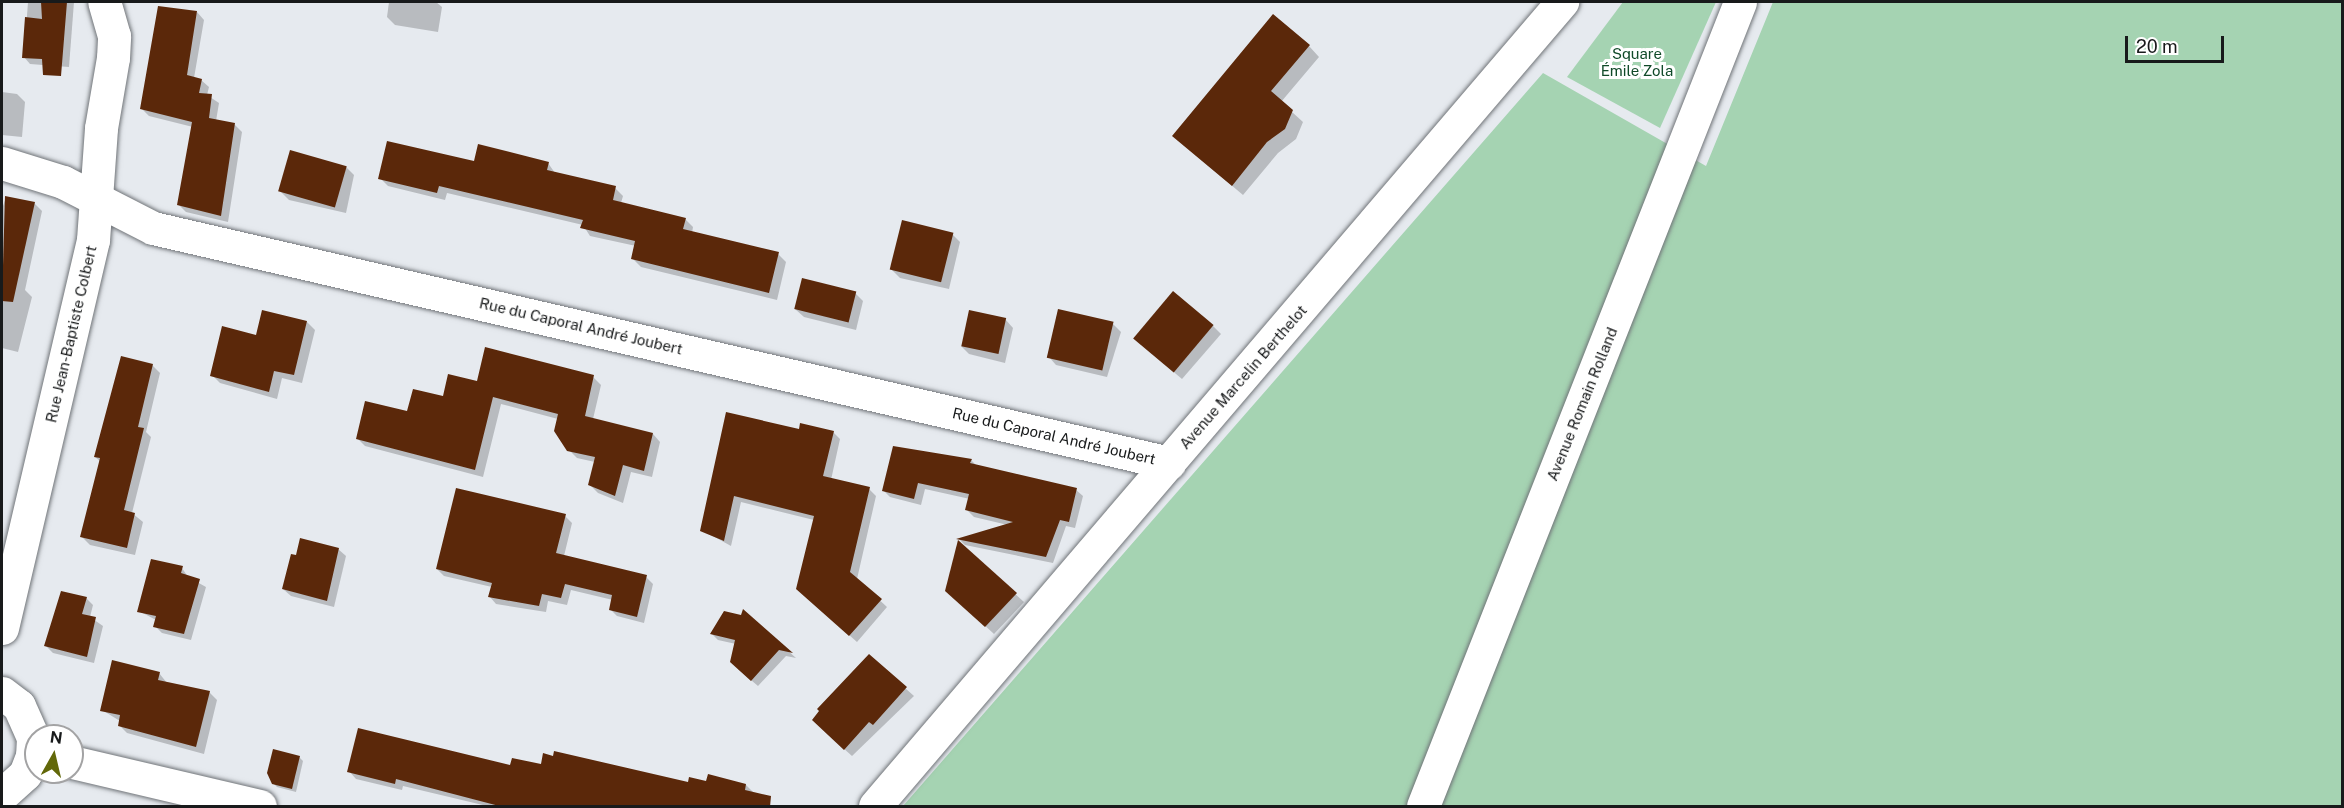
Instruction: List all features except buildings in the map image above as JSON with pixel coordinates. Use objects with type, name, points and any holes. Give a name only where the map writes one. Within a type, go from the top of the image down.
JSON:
[{"type":"street","name":"Rue Jean-Baptiste Colbert","points":[[2,628],[93,240],[94,196],[114,47],[104,2]]},
{"type":"street","name":"Avenue Marcelin Berthelot","points":[[875,807],[1562,2]]},
{"type":"street","name":"Avenue Romain Rolland","points":[[1423,807],[1740,2]]},
{"type":"street","name":"Rue du Caporal André Joubert","points":[[2,164],[63,182],[153,228],[1169,463]]},
{"type":"street","points":[[2,693],[19,706],[29,724]]},
{"type":"street","points":[[84,765],[260,807]]},
{"type":"street","points":[[2,795],[24,775]]},
{"type":"green space","name":"Square Émile Zola","points":[[1623,2],[1716,2],[1660,128],[1567,77]]},
{"type":"green space","points":[[1773,2],[2342,2],[2342,806],[903,806],[1543,73],[1706,166]]}]
